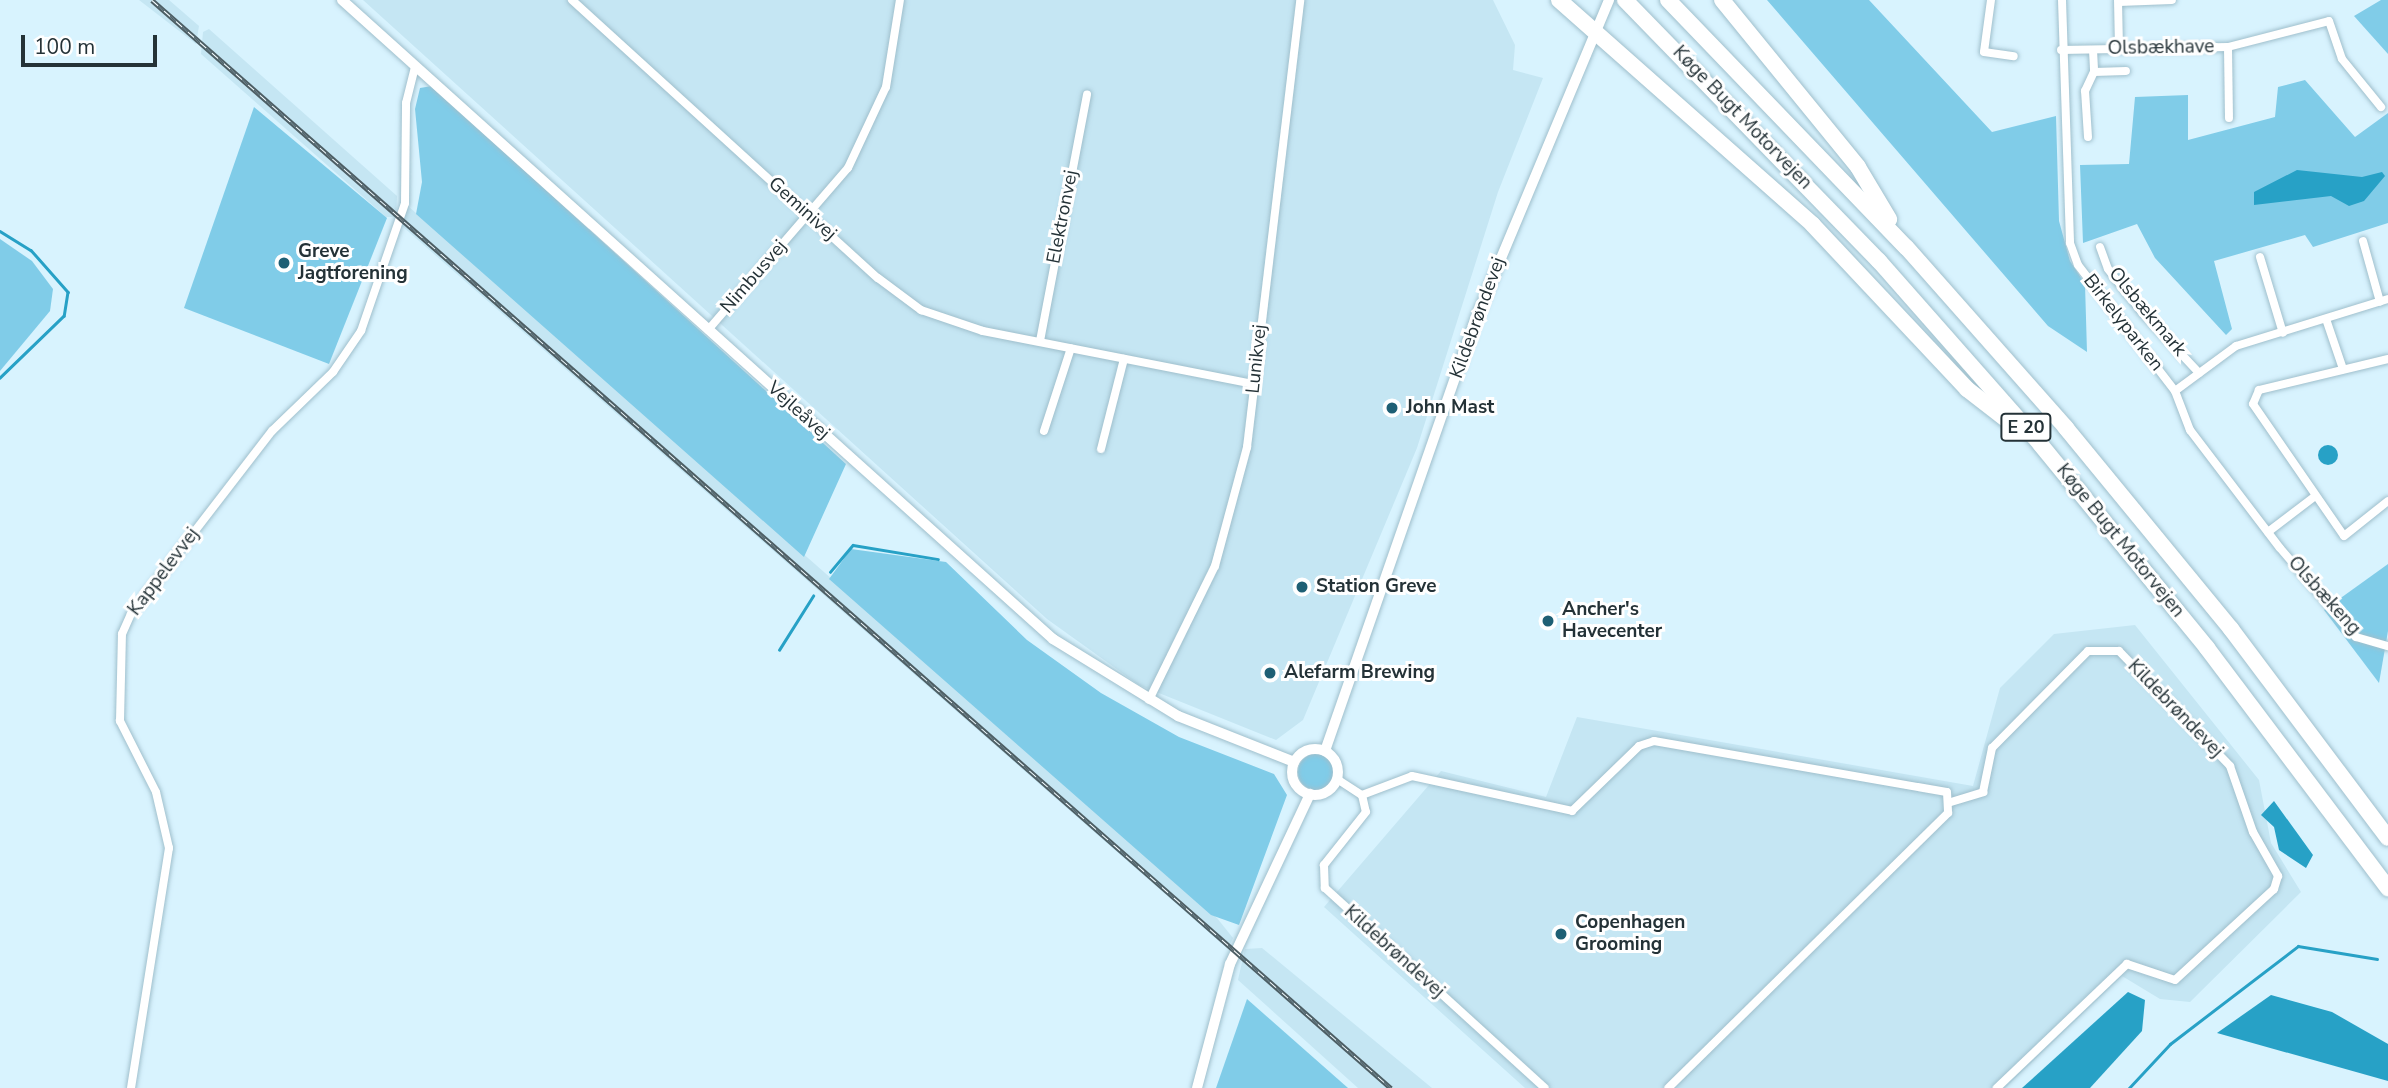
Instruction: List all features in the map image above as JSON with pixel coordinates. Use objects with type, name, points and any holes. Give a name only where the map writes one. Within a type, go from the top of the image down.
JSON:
[{"type":"highway","points":[[1559,0],[1594,37],[1813,225],[1967,389],[2041,445]]},
{"type":"highway","name":"Køge Bugt Motorvejen","points":[[1625,0],[1879,261],[2041,445],[2199,637],[2388,888]]},
{"type":"highway","name":"Køge Bugt Motorvejen","points":[[1668,0],[1907,248],[2158,538],[2388,838]]},
{"type":"highway","points":[[1722,0],[1858,167],[1907,248]]},
{"type":"street","name":"Vejleåvej","points":[[342,0],[1053,639],[1149,700],[1294,762]]},
{"type":"street","name":"Geminivej","points":[[572,0],[808,214],[921,310],[957,324],[1254,384]]},
{"type":"street","name":"Nimbusvej","points":[[708,330],[848,168],[875,117],[900,0]]},
{"type":"street","name":"Lunikvej","points":[[1149,700],[1221,551],[1247,447],[1300,0]]},
{"type":"street","points":[[1990,0],[1984,52],[2014,56]]},
{"type":"street","name":"Birkelyparken","points":[[2062,0],[2061,50],[2070,243],[2078,265],[2175,391],[2190,430],[2268,532]]},
{"type":"street","points":[[2119,49],[2118,1],[2172,0]]},
{"type":"street","name":"Kildebrøndevej","points":[[1325,751],[1476,318],[1607,5]]},
{"type":"street","name":"Olsbækhave","points":[[2061,50],[2228,47],[2329,21],[2342,60],[2381,107]]},
{"type":"street","name":"Olsbækhave","points":[[2228,47],[2229,118]]},
{"type":"street","name":"Olsbækhave","points":[[2088,136],[2085,91],[2094,72],[2093,50]]},
{"type":"street","name":"Kappelevvej","points":[[131,1088],[169,848],[160,803],[120,721],[122,634],[131,614],[272,431],[333,372],[361,331],[405,203],[406,103],[415,67]]},
{"type":"street","name":"Olsbækhave","points":[[2094,72],[2126,71]]},
{"type":"street","name":"Elektronvej","points":[[1040,341],[1087,94]]},
{"type":"street","name":"Olsbækmark","points":[[2175,391],[2236,346],[2384,300],[2363,241]]},
{"type":"street","name":"Olsbækmark","points":[[2100,247],[2133,301],[2199,373]]},
{"type":"street","points":[[2260,257],[2283,333]]},
{"type":"street","points":[[2326,319],[2343,369]]},
{"type":"street","points":[[1044,430],[1071,348]]},
{"type":"street","points":[[1101,449],[1124,359]]},
{"type":"street","points":[[2388,359],[2259,390],[2254,399],[2257,418],[2344,536],[2388,501]]},
{"type":"street","points":[[2268,532],[2314,496]]},
{"type":"street","name":"Olsbækeng","points":[[2268,532],[2356,637],[2388,646]]},
{"type":"street","name":"Kildebrøndevej","points":[[1951,802],[1983,792],[1992,748],[2088,651],[2119,652],[2230,766],[2253,832],[2278,876],[2274,889],[2175,980],[2127,964],[1997,1088]]},
{"type":"street","points":[[1337,779],[1362,795],[1412,776],[1572,811],[1639,746],[1654,741],[1938,789],[1951,802],[1948,813],[1668,1088]]},
{"type":"street","points":[[1307,750],[1325,751],[1338,766],[1337,779],[1329,790],[1310,794],[1297,786],[1294,762],[1307,750]]},
{"type":"street","points":[[1197,1088],[1230,964],[1310,794]]},
{"type":"street","name":"Kildebrøndevej","points":[[1362,795],[1363,820],[1324,865],[1325,888],[1545,1088]]},
{"type":"shaded area","points":[[139,0],[169,0],[199,26],[196,44]]},
{"type":"shaded area","points":[[363,0],[1493,0],[1515,45],[1513,70],[1543,78],[1498,192],[1417,448],[1303,720],[1276,740],[1139,685],[1047,619]]},
{"type":"shaded area","points":[[1767,0],[1869,0],[1992,132],[2056,116],[2059,221],[2070,261],[2085,284],[2087,352],[2048,326]]},
{"type":"shaded area","points":[[2381,0],[2388,0],[2388,54],[2354,16]]},
{"type":"shaded area","points":[[209,29],[397,196],[396,217],[386,217],[201,54],[203,32]]},
{"type":"shaded area","points":[[2305,80],[2355,137],[2388,113],[2388,223],[2313,247],[2305,235],[2214,261],[2232,329],[2226,335],[2155,258],[2137,224],[2083,243],[2080,165],[2129,164],[2135,97],[2188,95],[2188,140],[2275,117],[2278,87]]},
{"type":"shaded area","points":[[432,86],[846,464],[804,557],[416,214],[422,182],[415,109],[420,88]]},
{"type":"shaded area","name":"Greve Jagtforening","points":[[254,107],[387,218],[329,364],[184,308]]},
{"type":"shaded area","points":[[2297,170],[2362,177],[2382,172],[2385,176],[2364,201],[2349,206],[2331,196],[2254,205],[2254,192]]},
{"type":"shaded area","points":[[408,206],[1217,918],[1233,938],[1228,949],[402,226]]},
{"type":"shaded area","points":[[0,239],[32,261],[53,289],[50,311],[0,371]]},
{"type":"shaded area","points":[[2324,445],[2332,445],[2338,455],[2332,465],[2324,465],[2318,459],[2318,451]]},
{"type":"shaded area","points":[[851,549],[946,562],[1027,640],[1101,693],[1179,737],[1274,774],[1287,795],[1239,925],[1211,915],[829,579]]},
{"type":"shaded area","points":[[2388,564],[2388,631],[2379,683],[2324,610]]},
{"type":"shaded area","points":[[2135,625],[2259,780],[2271,843],[2301,892],[2190,1002],[2160,999],[2122,976],[2005,1088],[1525,1088],[1324,907],[1441,771],[1546,797],[1577,717],[1973,786],[2000,688],[2054,634]]},
{"type":"shaded area","points":[[1316,754],[1329,759],[1334,772],[1329,785],[1316,790],[1303,785],[1298,772],[1303,759]]},
{"type":"shaded area","points":[[2274,801],[2313,855],[2306,868],[2279,850],[2274,827],[2261,815]]},
{"type":"shaded area","points":[[1262,948],[1432,1088],[1358,1088],[1238,980],[1245,949]]},
{"type":"shaded area","points":[[2128,992],[2145,1000],[2142,1031],[2090,1088],[2022,1088]]},
{"type":"shaded area","points":[[2271,995],[2332,1012],[2388,1044],[2388,1081],[2217,1033]]},
{"type":"shaded area","points":[[1247,999],[1348,1088],[1216,1088]]},
{"type":"waterway","points":[[0,231],[31,250],[68,292],[64,316],[0,378]]},
{"type":"waterway","points":[[830,572],[853,545],[938,559]]},
{"type":"waterway","points":[[779,650],[813,596]]},
{"type":"waterway","points":[[2129,1088],[2170,1044],[2298,946],[2377,959]]},
{"type":"railway","points":[[152,0],[1391,1088]]},
{"type":"place","name":"Greve Jagtforening","points":[[284,263]]},
{"type":"place","name":"John Mast","points":[[1392,408]]},
{"type":"place","name":"Station Greve","points":[[1302,587]]},
{"type":"place","name":"Ancher's Havecenter","points":[[1548,621]]},
{"type":"place","name":"Alefarm Brewing","points":[[1270,673]]},
{"type":"place","name":"Copenhagen Grooming","points":[[1561,934]]}]
